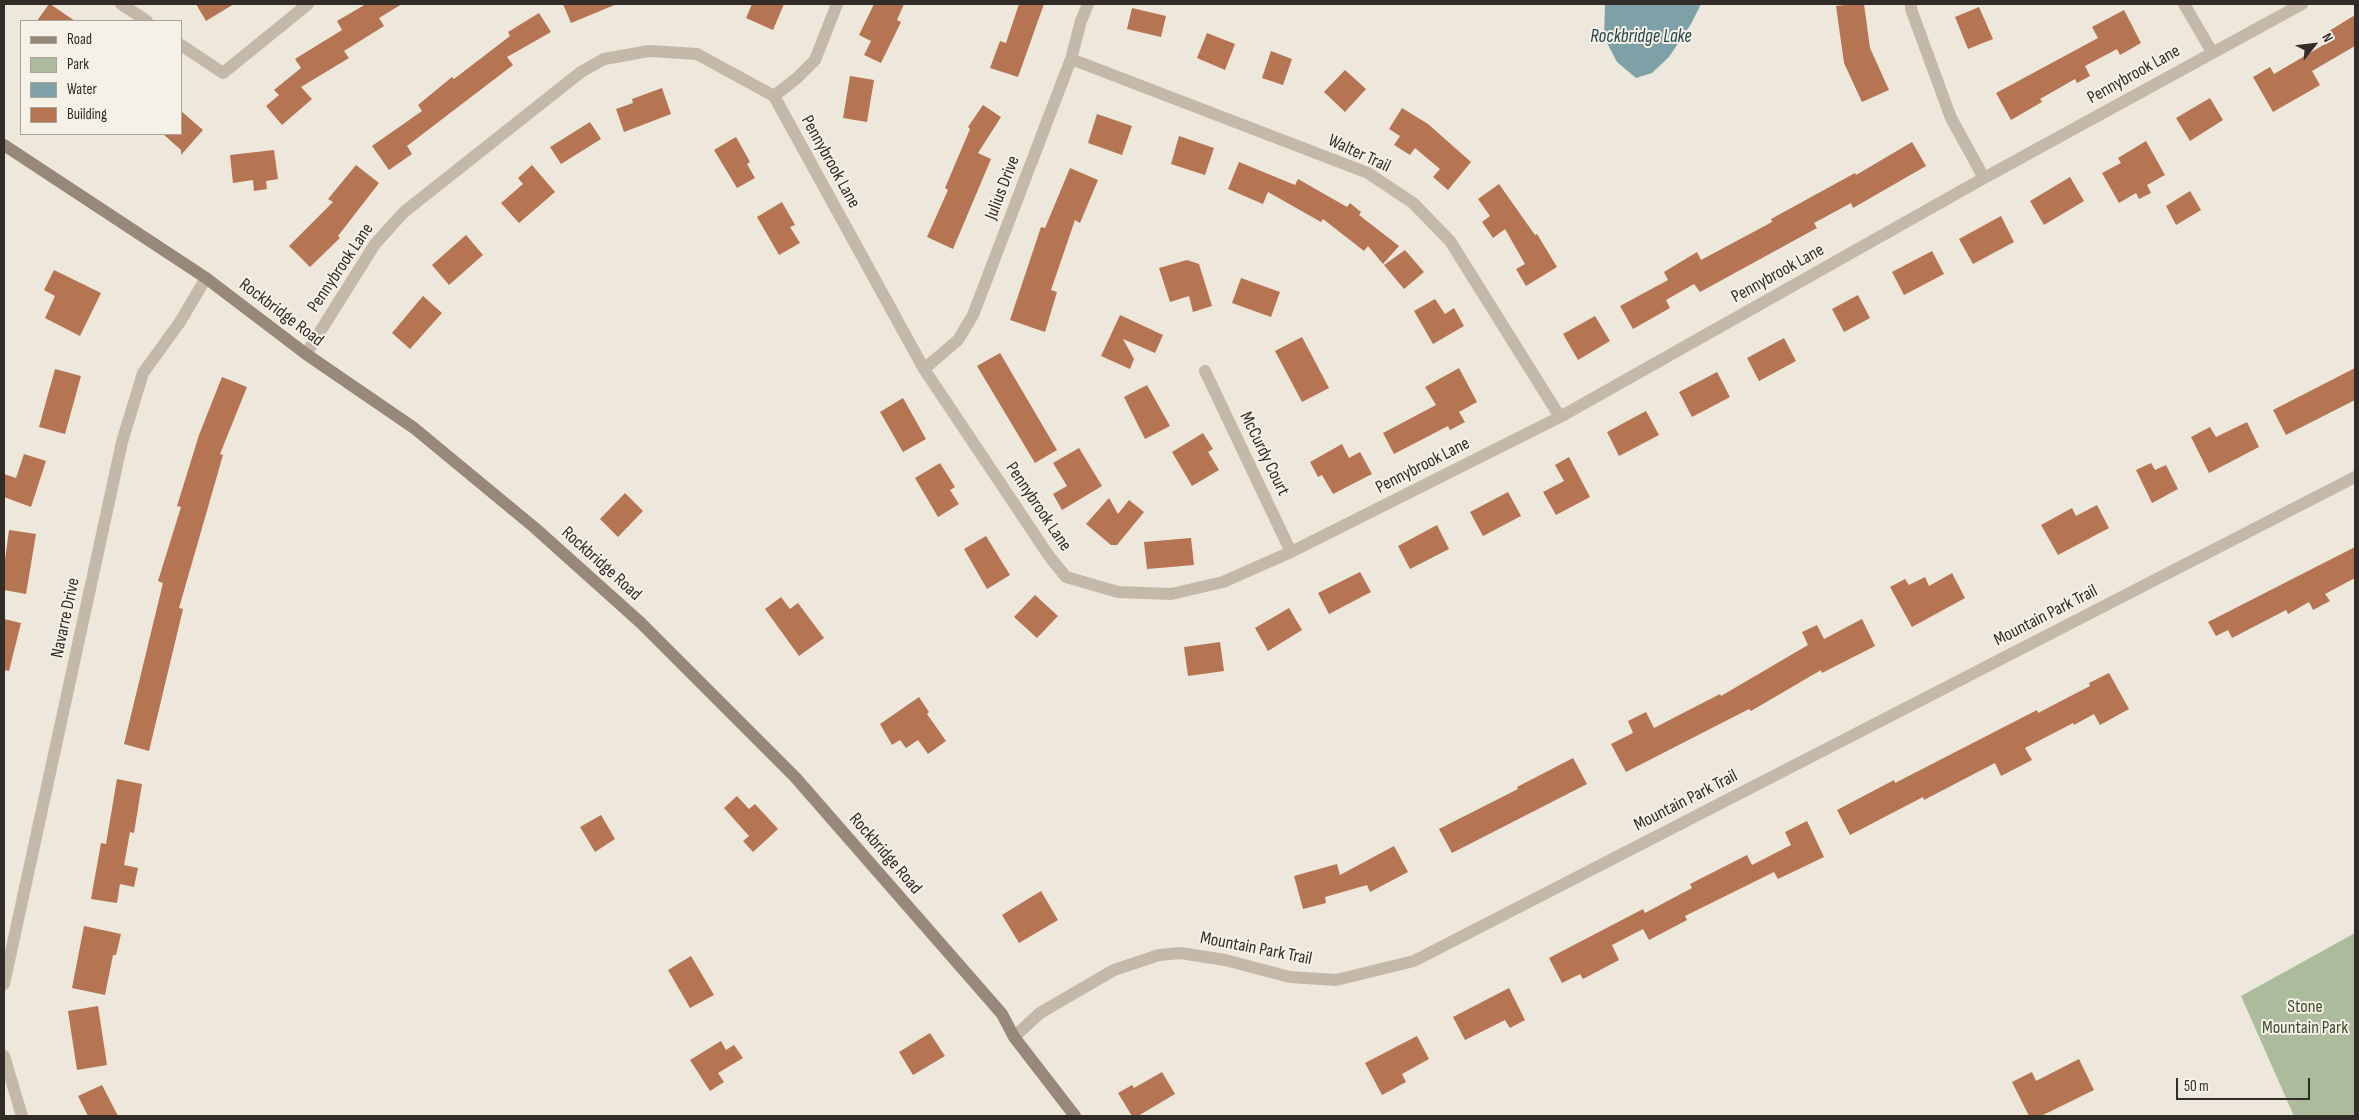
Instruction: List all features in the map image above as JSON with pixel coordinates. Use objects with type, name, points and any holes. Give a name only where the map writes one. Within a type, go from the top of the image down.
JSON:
[{"type":"main road","name":"Rockbridge Road","points":[[4,145],[206,278],[306,354],[414,428],[536,528],[641,623],[795,777],[1002,1014],[1014,1037],[1075,1116]]},
{"type":"street","points":[[121,4],[145,20]]},
{"type":"street","points":[[182,45],[223,73],[308,4]]},
{"type":"street","points":[[774,96],[797,78],[815,60],[837,4]]},
{"type":"street","name":"Julius Drive","points":[[924,369],[958,340],[972,315],[1071,59],[1081,21],[1088,4]]},
{"type":"street","points":[[1911,4],[1911,9],[1951,118],[1984,178]]},
{"type":"street","points":[[2184,4],[2212,52]]},
{"type":"street","name":"Pennybrook Lane","points":[[306,354],[375,244],[404,212],[581,72],[604,59],[649,51],[697,54],[774,96],[924,369],[1049,556],[1066,577],[1118,592],[1171,594],[1223,582],[1291,552],[1560,417],[1984,178],[2302,4]]},
{"type":"street","name":"Walter Trail","points":[[1071,59],[1368,173],[1413,203],[1450,241],[1560,417]]},
{"type":"street","name":"Navarre Drive","points":[[4,984],[122,442],[143,373],[180,322],[206,278]]},
{"type":"street","name":"McCurdy Court","points":[[1205,371],[1291,552]]},
{"type":"street","name":"Mountain Park Trail","points":[[1014,1037],[1040,1013],[1114,970],[1159,955],[1180,953],[1225,960],[1290,976],[1336,980],[1414,961],[2355,477]]},
{"type":"street","points":[[4,1056],[22,1116]]},
{"type":"green space","name":"Stone Mountain Park","points":[[2355,933],[2355,1116],[2294,1116],[2241,996]]},
{"type":"water","name":"Rockbridge Lake","points":[[1605,4],[1701,4],[1691,24],[1669,57],[1652,73],[1636,78],[1617,62],[1604,37]]},
{"type":"building","points":[[50,4],[74,20],[38,20]]},
{"type":"building","points":[[196,4],[234,4],[206,21]]},
{"type":"building","points":[[366,4],[402,4],[379,18],[384,26],[344,51],[349,58],[301,87],[312,99],[282,125],[266,106],[279,95],[274,90],[301,68],[295,59],[342,30],[337,21]]},
{"type":"building","points":[[563,4],[617,4],[571,23]]},
{"type":"building","points":[[752,4],[784,4],[773,30],[746,18]]},
{"type":"building","points":[[874,4],[904,4],[897,20],[901,22],[881,63],[864,55],[871,41],[859,35]]},
{"type":"building","points":[[1019,4],[1044,4],[1018,77],[990,68],[1000,41],[1006,43]]},
{"type":"building","points":[[1864,4],[1870,48],[1889,90],[1862,102],[1844,63],[1836,6]]},
{"type":"building","points":[[1979,7],[1993,39],[1968,49],[1955,17]]},
{"type":"building","points":[[1132,8],[1166,16],[1161,37],[1127,29]]},
{"type":"building","points":[[2124,10],[2141,43],[2120,55],[2117,49],[2085,66],[2090,76],[2077,83],[2075,79],[2040,99],[2042,102],[2011,120],[1996,93],[2098,38],[2092,27]]},
{"type":"building","points":[[539,13],[551,32],[507,57],[513,65],[407,146],[412,154],[389,170],[372,146],[422,111],[418,105],[452,77],[454,79],[510,36],[508,32]]},
{"type":"building","points":[[2355,15],[2355,46],[2312,71],[2320,85],[2273,112],[2253,77],[2270,67],[2274,74],[2325,44],[2321,36]]},
{"type":"building","points":[[1207,33],[1235,44],[1225,70],[1197,58]]},
{"type":"building","points":[[1271,51],[1292,59],[1283,85],[1262,78]]},
{"type":"building","points":[[1345,70],[1366,89],[1345,112],[1324,92]]},
{"type":"building","points":[[850,76],[874,80],[867,122],[843,118]]},
{"type":"building","points":[[662,88],[671,114],[624,132],[616,109],[633,103],[632,99]]},
{"type":"building","points":[[2210,98],[2223,120],[2190,141],[2176,118]]},
{"type":"building","points":[[983,105],[1001,117],[978,153],[991,159],[953,249],[927,237],[948,190],[945,188],[970,129],[968,127]]},
{"type":"building","points":[[1402,108],[1428,124],[1471,162],[1448,190],[1433,177],[1440,169],[1415,148],[1410,155],[1394,145],[1400,136],[1389,129]]},
{"type":"building","points":[[182,112],[203,130],[181,155],[181,150],[164,135],[182,135]]},
{"type":"building","points":[[1097,114],[1132,126],[1122,155],[1088,143]]},
{"type":"building","points":[[590,122],[601,139],[561,164],[550,147]]},
{"type":"building","points":[[1179,136],[1214,148],[1205,175],[1171,164]]},
{"type":"building","points":[[736,137],[750,162],[747,164],[755,178],[737,188],[714,150]]},
{"type":"building","points":[[2146,141],[2165,175],[2147,185],[2151,193],[2139,199],[2136,193],[2119,203],[2102,173],[2121,163],[2118,158]]},
{"type":"building","points":[[1912,142],[1926,166],[1853,208],[1851,203],[1814,223],[1817,228],[1700,292],[1694,284],[1666,300],[1670,308],[1633,329],[1620,306],[1668,280],[1664,272],[1697,252],[1701,260],[1772,222],[1771,219],[1855,173],[1856,175]]},
{"type":"building","points":[[274,150],[278,179],[266,181],[267,189],[254,191],[253,180],[233,183],[230,155]]},
{"type":"building","points":[[1239,162],[1295,185],[1298,179],[1347,207],[1350,203],[1361,212],[1359,215],[1399,246],[1383,264],[1368,246],[1364,251],[1323,219],[1321,222],[1268,192],[1263,204],[1228,189]]},
{"type":"building","points":[[356,165],[379,183],[338,236],[340,238],[310,267],[289,246],[333,202],[328,199]]},
{"type":"building","points":[[532,165],[555,192],[519,223],[501,203],[523,184],[518,178]]},
{"type":"building","points":[[1070,168],[1098,180],[1080,223],[1075,220],[1051,290],[1057,292],[1045,332],[1010,320],[1041,227],[1045,228]]},
{"type":"building","points":[[2070,177],[2084,201],[2044,225],[2030,201]]},
{"type":"building","points":[[1499,184],[1535,235],[1537,234],[1557,267],[1526,286],[1516,269],[1525,264],[1505,229],[1493,238],[1482,222],[1490,216],[1478,199]]},
{"type":"building","points":[[2190,191],[2201,210],[2176,225],[2166,206]]},
{"type":"building","points":[[782,202],[795,225],[790,227],[800,243],[779,255],[757,217]]},
{"type":"building","points":[[2001,216],[2014,242],[1973,264],[1959,239]]},
{"type":"building","points":[[466,235],[483,255],[449,285],[432,265]]},
{"type":"building","points":[[1405,250],[1424,272],[1404,289],[1384,265]]},
{"type":"building","points":[[1932,251],[1944,274],[1904,295],[1892,272]]},
{"type":"building","points":[[1187,260],[1199,264],[1212,306],[1193,312],[1189,296],[1170,302],[1159,268]]},
{"type":"building","points":[[54,270],[101,293],[80,336],[45,318],[55,296],[44,290]]},
{"type":"building","points":[[1241,278],[1280,292],[1271,317],[1232,303]]},
{"type":"building","points":[[1858,295],[1870,318],[1844,332],[1832,309]]},
{"type":"building","points":[[423,296],[442,313],[410,349],[392,333]]},
{"type":"building","points":[[1435,299],[1445,314],[1454,308],[1464,326],[1433,344],[1414,311]]},
{"type":"building","points":[[1120,315],[1163,335],[1155,353],[1123,339],[1134,359],[1130,369],[1101,356]]},
{"type":"building","points":[[1595,316],[1610,341],[1578,360],[1563,334]]},
{"type":"building","points":[[1302,337],[1329,388],[1302,402],[1275,351]]},
{"type":"building","points":[[1784,338],[1796,361],[1759,381],[1747,358]]},
{"type":"building","points":[[1000,353],[1057,450],[1035,463],[977,366]]},
{"type":"building","points":[[1459,368],[1477,402],[1459,412],[1465,422],[1450,430],[1448,426],[1394,454],[1383,433],[1436,405],[1425,387]]},
{"type":"building","points":[[2355,368],[2355,400],[2286,435],[2273,410]]},
{"type":"building","points":[[55,369],[81,376],[65,434],[39,427]]},
{"type":"building","points":[[1717,372],[1730,397],[1692,417],[1679,392]]},
{"type":"building","points":[[222,377],[247,387],[220,454],[223,455],[179,608],[183,609],[149,751],[124,744],[163,583],[158,581],[181,507],[177,506],[199,435]]},
{"type":"building","points":[[1147,385],[1170,426],[1145,439],[1124,397]]},
{"type":"building","points":[[903,398],[926,439],[903,452],[880,412]]},
{"type":"building","points":[[1646,411],[1659,435],[1619,456],[1607,432]]},
{"type":"building","points":[[2247,422],[2259,447],[2209,473],[2191,437],[2210,427],[2216,437]]},
{"type":"building","points":[[1203,433],[1213,449],[1208,452],[1219,470],[1192,486],[1172,452]]},
{"type":"building","points":[[1342,444],[1349,458],[1360,452],[1372,474],[1333,494],[1322,475],[1318,477],[1310,462]]},
{"type":"building","points":[[1079,448],[1102,486],[1062,510],[1053,494],[1067,486],[1053,463]]},
{"type":"building","points":[[24,454],[46,461],[31,507],[4,497],[4,474],[16,478]]},
{"type":"building","points":[[1569,457],[1590,497],[1556,515],[1543,492],[1564,481],[1555,465]]},
{"type":"building","points":[[940,463],[955,487],[950,490],[959,504],[938,517],[915,478]]},
{"type":"building","points":[[2151,463],[2155,470],[2166,465],[2178,489],[2152,503],[2136,470]]},
{"type":"building","points":[[1508,492],[1521,516],[1483,536],[1470,512]]},
{"type":"building","points":[[625,493],[643,511],[618,537],[600,519]]},
{"type":"building","points":[[1109,498],[1118,514],[1129,500],[1144,512],[1117,545],[1111,545],[1086,524]]},
{"type":"building","points":[[2097,505],[2109,528],[2058,555],[2041,525],[2072,508],[2076,516]]},
{"type":"building","points":[[1437,525],[1449,549],[1410,569],[1398,546]]},
{"type":"building","points":[[9,530],[36,534],[26,594],[4,590],[4,567]]},
{"type":"building","points":[[986,536],[1010,575],[987,589],[964,549]]},
{"type":"building","points":[[1191,538],[1194,565],[1147,569],[1144,542]]},
{"type":"building","points":[[2355,547],[2355,578],[2325,594],[2330,601],[2313,610],[2309,602],[2288,614],[2286,610],[2232,638],[2228,630],[2216,636],[2208,622]]},
{"type":"building","points":[[1360,572],[1371,592],[1329,614],[1318,593]]},
{"type":"building","points":[[1952,573],[1965,598],[1912,627],[1890,587],[1905,579],[1909,585],[1925,577],[1929,586]]},
{"type":"building","points":[[1035,595],[1058,616],[1037,638],[1014,617]]},
{"type":"building","points":[[781,597],[790,609],[798,603],[824,638],[799,656],[765,609]]},
{"type":"building","points":[[1289,608],[1302,630],[1268,651],[1255,628]]},
{"type":"building","points":[[4,619],[21,623],[9,671],[4,670]]},
{"type":"building","points":[[1862,619],[1875,646],[1822,673],[1821,670],[1751,711],[1749,709],[1626,772],[1611,744],[1633,733],[1628,721],[1646,712],[1654,728],[1720,694],[1721,696],[1808,645],[1802,632],[1817,625],[1824,639]]},
{"type":"building","points":[[1220,642],[1224,671],[1188,676],[1184,647]]},
{"type":"building","points":[[2109,673],[2129,709],[2100,725],[2094,714],[2074,725],[2073,723],[2025,748],[2032,760],[2001,776],[1995,763],[1924,800],[1923,797],[1850,835],[1837,810],[1894,780],[1895,783],[2037,710],[2038,713],[2090,686],[2089,683]]},
{"type":"building","points":[[919,697],[929,712],[927,714],[946,741],[928,754],[918,740],[906,748],[900,740],[892,745],[880,724]]},
{"type":"building","points":[[1573,758],[1587,784],[1452,853],[1439,829],[1518,789],[1517,787]]},
{"type":"building","points":[[117,779],[142,784],[134,833],[130,832],[124,865],[138,868],[134,887],[120,884],[117,903],[91,899],[101,843],[106,844]]},
{"type":"building","points":[[737,796],[749,809],[755,804],[778,829],[753,852],[743,841],[749,836],[724,808]]},
{"type":"building","points":[[601,815],[615,839],[595,852],[580,827]]},
{"type":"building","points":[[1807,821],[1824,857],[1778,879],[1774,872],[1685,916],[1687,920],[1649,940],[1643,929],[1612,945],[1619,960],[1583,979],[1580,974],[1562,983],[1549,958],[1643,909],[1645,913],[1692,888],[1690,884],[1747,855],[1752,865],[1791,845],[1785,832]]},
{"type":"building","points":[[1394,846],[1408,872],[1370,892],[1367,885],[1325,897],[1326,903],[1303,909],[1294,876],[1337,864],[1340,875]]},
{"type":"building","points":[[1041,891],[1058,920],[1019,943],[1002,915]]},
{"type":"building","points":[[84,926],[121,934],[116,955],[113,955],[105,995],[72,988]]},
{"type":"building","points":[[691,956],[714,995],[690,1008],[668,970]]},
{"type":"building","points":[[1509,988],[1525,1020],[1510,1028],[1505,1020],[1465,1040],[1453,1017]]},
{"type":"building","points":[[98,1006],[107,1065],[77,1070],[68,1011]]},
{"type":"building","points":[[930,1033],[945,1056],[913,1075],[899,1052]]},
{"type":"building","points":[[1417,1036],[1429,1059],[1402,1074],[1406,1082],[1382,1095],[1365,1063]]},
{"type":"building","points":[[721,1041],[726,1050],[734,1045],[743,1058],[718,1073],[724,1082],[710,1091],[690,1060]]},
{"type":"building","points":[[2079,1059],[2094,1090],[2041,1116],[2029,1116],[2012,1082],[2032,1072],[2036,1081]]},
{"type":"building","points":[[1162,1072],[1175,1094],[1138,1116],[1132,1116],[1118,1093],[1132,1085],[1134,1088]]},
{"type":"building","points":[[102,1085],[118,1116],[88,1116],[78,1096]]}]
